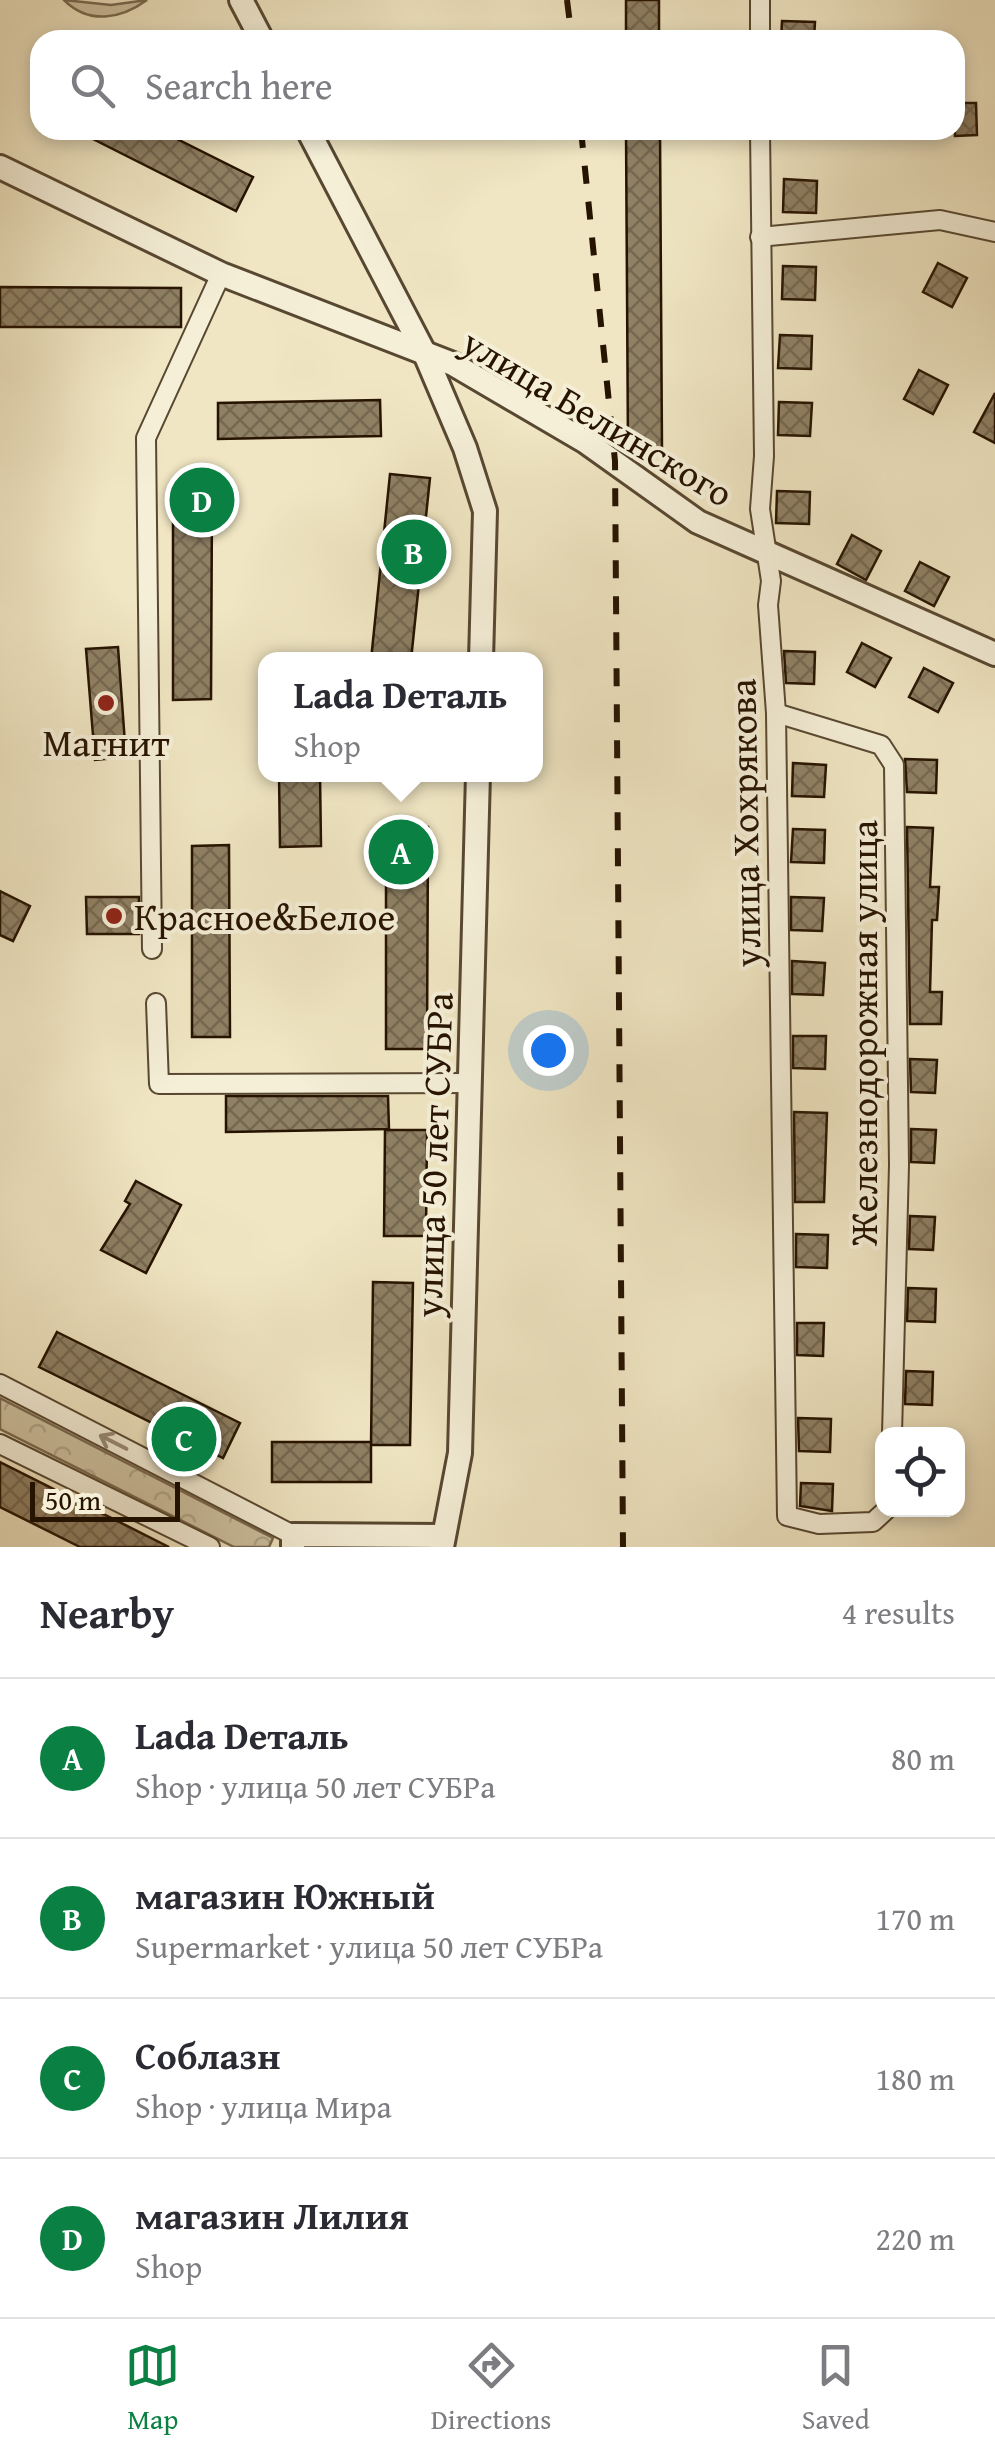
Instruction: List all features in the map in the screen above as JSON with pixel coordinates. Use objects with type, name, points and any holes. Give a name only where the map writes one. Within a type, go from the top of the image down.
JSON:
[{"type":"street","points":[[241,0],[257,30]]},
{"type":"street","points":[[760,0],[760,30]]},
{"type":"street","points":[[313,140],[425,354],[465,448],[485,511],[481,652]]},
{"type":"street","name":"улица Хохрякова","points":[[760,140],[764,456],[760,508],[776,713],[788,1516],[819,1524],[873,1522],[878,1517]]},
{"type":"street","name":"улица Белинского","points":[[0,168],[221,274],[452,364],[586,442],[698,522],[995,654]]},
{"type":"street","points":[[760,236],[940,220],[995,232]]},
{"type":"street","points":[[152,949],[146,438],[221,274]]},
{"type":"street","name":"Железнодорожная улица","points":[[776,713],[881,744],[894,765],[898,1165],[892,1427]]},
{"type":"street","name":"улица 50 лет СУБРа","points":[[442,1542],[460,1453],[478,782]]},
{"type":"street","points":[[156,1002],[158,1084],[470,1083]]},
{"type":"street","points":[[0,1384],[293,1541],[442,1542]]},
{"type":"street","points":[[0,1444],[210,1547]]},
{"type":"green space","points":[[64,0],[111,5],[147,0],[127,12],[94,16]]},
{"type":"green space","points":[[0,1398],[273,1538],[269,1547],[234,1547],[0,1429]]},
{"type":"building","points":[[626,0],[659,0],[659,30],[626,30]]},
{"type":"building","points":[[782,21],[815,22],[815,30],[782,30]]},
{"type":"building","points":[[965,103],[976,103],[977,135],[965,136]]},
{"type":"building","points":[[95,140],[179,140],[253,177],[236,211]]},
{"type":"building","points":[[626,140],[660,140],[662,450],[628,450]]},
{"type":"building","points":[[784,179],[817,181],[816,213],[783,212]]},
{"type":"building","points":[[938,263],[967,278],[952,307],[923,292]]},
{"type":"building","points":[[783,266],[816,267],[815,300],[782,299]]},
{"type":"building","points":[[0,287],[181,288],[181,327],[0,327]]},
{"type":"building","points":[[780,335],[812,336],[811,369],[778,368]]},
{"type":"building","points":[[919,370],[948,385],[933,414],[904,399]]},
{"type":"building","points":[[995,393],[995,443],[974,432]]},
{"type":"building","points":[[380,400],[381,436],[218,439],[218,403]]},
{"type":"building","points":[[779,402],[812,403],[810,436],[778,435]]},
{"type":"building","points":[[390,474],[430,478],[412,652],[372,652]]},
{"type":"building","points":[[777,491],[810,492],[809,524],[776,523]]},
{"type":"building","points":[[212,497],[211,699],[173,700],[173,498]]},
{"type":"building","points":[[852,535],[881,551],[866,580],[837,564]]},
{"type":"building","points":[[920,562],[949,577],[934,606],[905,591]]},
{"type":"building","points":[[862,643],[891,658],[875,687],[847,672]]},
{"type":"building","name":"Магнит","points":[[118,647],[126,757],[95,760],[86,649]]},
{"type":"building","points":[[784,651],[815,652],[814,684],[786,683]]},
{"type":"building","points":[[924,668],[953,683],[938,712],[909,697]]},
{"type":"building","points":[[905,759],[937,760],[936,793],[907,792]]},
{"type":"building","points":[[793,763],[826,765],[824,797],[792,796]]},
{"type":"building","points":[[279,782],[320,782],[321,846],[280,847]]},
{"type":"building","points":[[386,827],[428,827],[427,1049],[386,1049]]},
{"type":"building","points":[[907,827],[933,828],[930,887],[939,887],[937,920],[932,920],[930,992],[942,992],[941,1024],[910,1024]]},
{"type":"building","points":[[793,829],[825,830],[824,863],[791,862]]},
{"type":"building","points":[[229,845],[230,1037],[192,1037],[192,846]]},
{"type":"building","points":[[0,891],[30,906],[13,941],[0,935]]},
{"type":"building","name":"Красное&Белое","points":[[86,897],[139,897],[139,934],[87,934]]},
{"type":"building","points":[[791,897],[824,898],[822,931],[791,930]]},
{"type":"building","points":[[792,961],[825,963],[823,995],[792,994]]},
{"type":"building","points":[[793,1036],[826,1036],[825,1069],[793,1068]]},
{"type":"building","points":[[910,1059],[937,1060],[935,1093],[911,1092]]},
{"type":"building","points":[[226,1096],[388,1096],[389,1129],[226,1132]]},
{"type":"building","points":[[794,1112],[827,1113],[824,1202],[795,1202]]},
{"type":"building","points":[[911,1129],[936,1130],[934,1163],[911,1162]]},
{"type":"building","points":[[385,1130],[427,1130],[426,1236],[384,1236]]},
{"type":"building","points":[[136,1181],[181,1205],[146,1273],[101,1250],[130,1204],[125,1201]]},
{"type":"building","points":[[910,1216],[935,1217],[933,1250],[909,1249]]},
{"type":"building","points":[[796,1234],[828,1235],[827,1268],[796,1267]]},
{"type":"building","points":[[373,1282],[413,1283],[410,1445],[371,1445]]},
{"type":"building","points":[[908,1288],[936,1289],[935,1322],[907,1321]]},
{"type":"building","points":[[797,1323],[824,1323],[823,1356],[797,1355]]},
{"type":"building","points":[[57,1332],[240,1423],[223,1458],[39,1367]]},
{"type":"building","points":[[906,1371],[933,1372],[932,1405],[905,1404]]},
{"type":"building","points":[[798,1418],[831,1419],[830,1452],[799,1451]]},
{"type":"building","points":[[272,1442],[371,1442],[371,1482],[272,1482]]},
{"type":"building","points":[[0,1462],[169,1547],[80,1547],[0,1507]]},
{"type":"building","points":[[801,1483],[833,1484],[832,1511],[800,1506]]},
{"type":"railway","points":[[567,0],[571,30]]},
{"type":"railway","points":[[582,140],[615,461],[623,1547]]},
{"type":"place","name":"магазин Лилия","points":[[202,500]]},
{"type":"place","name":"магазин Южный","points":[[414,552]]},
{"type":"place","name":"Магнит","points":[[106,703]]},
{"type":"place","name":"Lada Dеталь","points":[[401,852]]},
{"type":"place","name":"Красное&Белое","points":[[114,916]]},
{"type":"place","name":"Соблазн","points":[[184,1439]]}]
